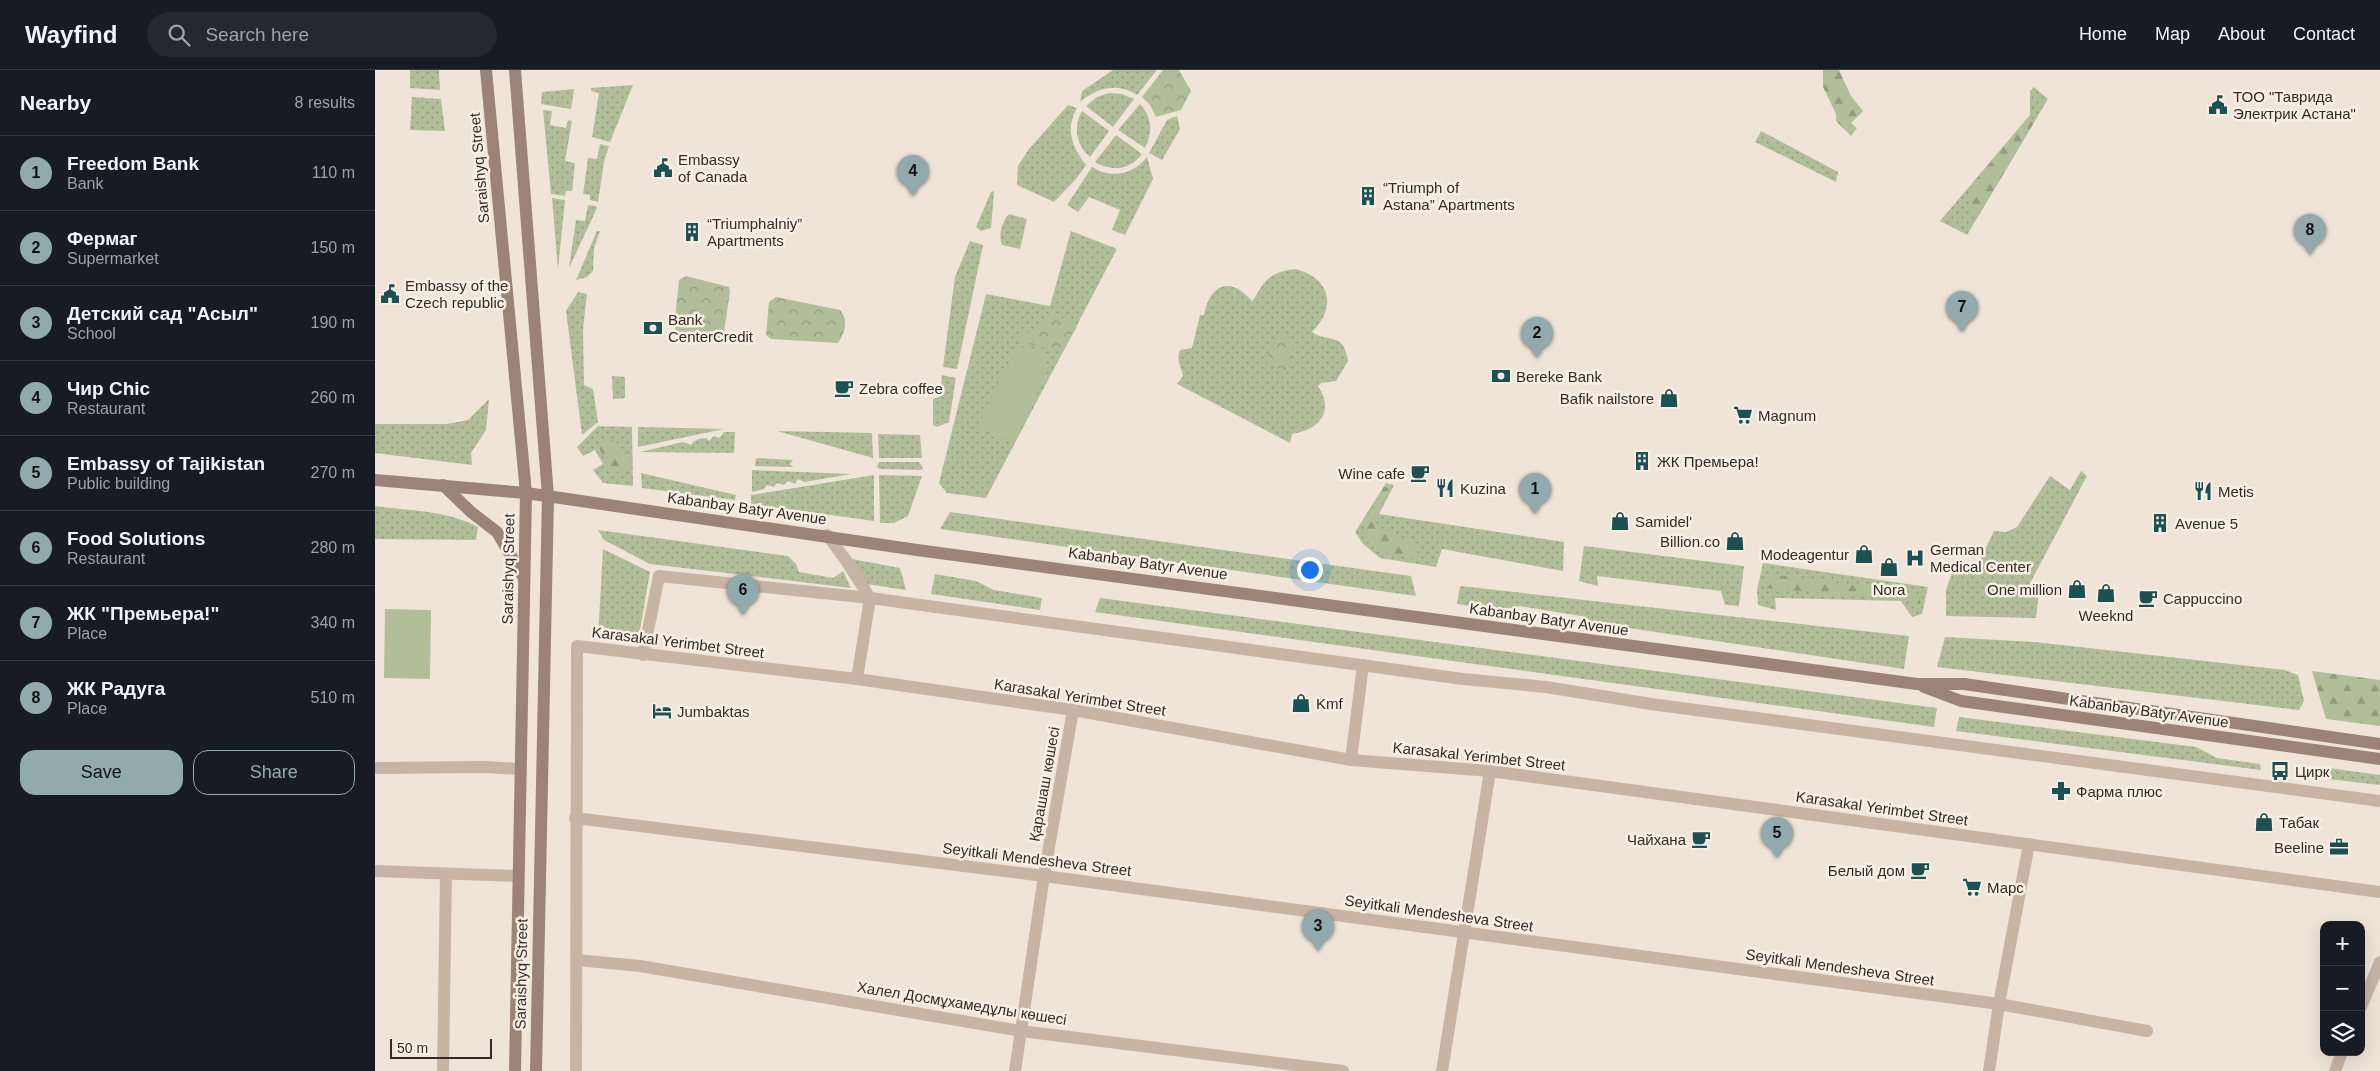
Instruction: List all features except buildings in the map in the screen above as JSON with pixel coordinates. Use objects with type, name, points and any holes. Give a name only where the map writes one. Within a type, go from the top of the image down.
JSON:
[{"type":"main road","name":"Saraishyq Street","points":[[486,70],[526,493],[515,1071]]},
{"type":"main road","name":"Saraishyq Street","points":[[515,70],[548,496],[536,1071]]},
{"type":"main road","name":"Kabanbay Batyr Avenue","points":[[375,480],[526,493],[1432,620],[1917,684],[1964,684],[2380,744]]},
{"type":"main road","points":[[443,485],[471,512],[497,532],[524,579]]},
{"type":"main road","name":"Kabanbay Batyr Avenue","points":[[1917,684],[1961,701],[2380,759]]},
{"type":"street","points":[[827,535],[845,558],[870,598],[857,679]]},
{"type":"street","points":[[643,655],[659,576],[870,598],[1363,665],[1546,687],[1651,704],[2380,801]]},
{"type":"street","name":"Karasakal Yerimbet Street","points":[[575,818],[577,646],[857,679],[1073,710],[1351,760],[1490,771],[2380,892]]},
{"type":"street","points":[[1351,760],[1363,665]]},
{"type":"street","name":"Қарашаш көшесі","points":[[1015,1071],[1044,876],[1073,710]]},
{"type":"street","points":[[375,768],[485,767],[520,769]]},
{"type":"street","points":[[1442,1071],[1490,771]]},
{"type":"street","points":[[575,818],[576,1071]]},
{"type":"street","name":"Seyitkali Mendesheva Street","points":[[575,818],[1044,876],[1999,1004],[2147,1031]]},
{"type":"street","points":[[1989,1071],[1999,1004],[2029,844]]},
{"type":"street","points":[[375,871],[518,876]]},
{"type":"street","points":[[443,1071],[446,874]]},
{"type":"street","name":"Халел Досмұхамедұлы көшесі","points":[[577,960],[640,966],[1021,1031],[1343,1071]]},
{"type":"street","points":[[2365,998],[2380,962]]},
{"type":"street","points":[[2335,1071],[2341,1056]]},
{"type":"green space","points":[[410,70],[439,70],[440,90],[410,88]]},
{"type":"green space","points":[[1113,70],[1157,70],[1137,95],[1122,89],[1107,88],[1093,93],[1080,102],[1082,91]]},
{"type":"green space","points":[[1163,70],[1179,70],[1191,91],[1181,110],[1156,117],[1150,105],[1142,97]]},
{"type":"green space","points":[[1823,70],[1839,70],[1851,96],[1863,111],[1851,123],[1857,128],[1851,136],[1836,121],[1836,114],[1823,87]]},
{"type":"green space","points":[[633,85],[610,142],[592,137],[599,93],[591,91],[591,88]]},
{"type":"green space","points":[[2034,87],[2048,99],[1967,235],[1940,221],[2030,115],[2030,91]]},
{"type":"green space","points":[[574,89],[571,109],[541,104],[542,92]]},
{"type":"green space","points":[[1109,93],[1122,94],[1134,99],[1113,127],[1086,106],[1097,97]]},
{"type":"green space","points":[[412,97],[441,99],[445,131],[410,130]]},
{"type":"green space","points":[[1140,104],[1147,114],[1150,125],[1148,142],[1145,148],[1118,130]]},
{"type":"green space","points":[[1068,105],[1077,108],[1071,123],[1072,138],[1077,151],[1086,165],[1076,179],[1054,202],[1017,185],[1018,166],[1029,149]]},
{"type":"green space","points":[[543,110],[552,111],[550,125],[566,128],[568,120],[572,121],[565,161],[575,163],[572,191],[566,191],[565,196],[551,194]]},
{"type":"green space","points":[[1082,111],[1109,131],[1090,157],[1085,152],[1077,136],[1077,123]]},
{"type":"green space","points":[[2030,115],[2033,124],[1976,220],[1969,200],[1973,183]]},
{"type":"green space","points":[[1177,116],[1180,129],[1162,160],[1149,153],[1167,120]]},
{"type":"green space","points":[[1761,131],[1838,172],[1836,182],[1755,142]]},
{"type":"green space","points":[[1116,135],[1142,154],[1132,163],[1120,168],[1108,167],[1095,162]]},
{"type":"green space","points":[[600,144],[609,146],[604,162],[598,202],[590,200],[590,195],[583,194],[588,158],[597,159]]},
{"type":"green space","points":[[1147,157],[1153,179],[1125,235],[1112,230],[1120,210],[1089,197],[1078,212],[1067,205],[1092,167],[1107,173],[1121,173],[1135,168]]},
{"type":"green space","points":[[994,191],[991,228],[981,231],[976,227],[991,192]]},
{"type":"green space","points":[[552,198],[565,200],[558,269]]},
{"type":"green space","points":[[588,205],[596,206],[597,208],[569,268],[576,220],[585,221]]},
{"type":"green space","points":[[1009,214],[1027,219],[1020,249],[1002,245],[1001,229]]},
{"type":"green space","points":[[597,231],[600,231],[594,248],[593,271],[587,277],[576,280]]},
{"type":"green space","points":[[1071,231],[1117,249],[986,498],[947,493],[939,483],[986,294],[1050,306]]},
{"type":"green space","points":[[970,241],[983,245],[957,369],[943,367],[955,277]]},
{"type":"green space","points":[[1296,269],[1317,280],[1327,295],[1325,313],[1320,323],[1312,332],[1339,341],[1346,351],[1348,361],[1336,381],[1321,383],[1318,386],[1325,404],[1324,412],[1317,424],[1302,432],[1292,434],[1290,443],[1177,384],[1183,376],[1179,360],[1180,350],[1192,348],[1200,315],[1204,315],[1207,304],[1216,290],[1229,286],[1236,288],[1252,301],[1264,283],[1272,276],[1283,271]]},
{"type":"green space","points":[[686,276],[729,287],[730,292],[724,332],[720,338],[681,338],[675,328],[679,280]]},
{"type":"green space","points":[[578,292],[587,294],[583,329],[584,385],[593,389],[598,422],[582,435],[566,311]]},
{"type":"green space","points":[[776,297],[840,310],[843,314],[845,326],[843,335],[838,343],[771,339],[766,335],[769,302]]},
{"type":"green space","points":[[1054,314],[1077,326],[1063,352],[1015,341]]},
{"type":"green space","points":[[1281,329],[1290,338],[1293,349],[1291,361],[1285,371],[1281,367],[1277,369],[1265,361]]},
{"type":"green space","points":[[1017,346],[1049,354],[1042,383],[1014,443],[978,427]]},
{"type":"green space","points":[[942,375],[956,378],[949,422],[937,427],[933,425],[933,399],[940,396]]},
{"type":"green space","points":[[612,376],[625,377],[625,398],[613,399]]},
{"type":"green space","points":[[489,399],[486,430],[471,453],[472,465],[375,453],[375,424],[447,424],[468,420]]},
{"type":"green space","points":[[598,426],[632,427],[633,486],[603,483],[593,470],[603,464],[595,450],[583,456],[577,447]]},
{"type":"green space","points":[[638,427],[724,429],[638,447]]},
{"type":"green space","points":[[777,431],[872,433],[873,458]]},
{"type":"green space","points":[[724,432],[735,432],[734,453],[640,452],[683,442],[691,445],[696,440],[706,438],[709,441],[714,436],[719,438]]},
{"type":"green space","points":[[878,434],[920,435],[922,458],[879,458]]},
{"type":"green space","points":[[611,440],[617,443],[631,461],[622,470],[610,473],[607,469],[607,462],[599,448],[602,442]]},
{"type":"green space","points":[[756,458],[793,460],[790,464],[793,467],[755,466]]},
{"type":"green space","points":[[879,462],[919,462],[923,468],[921,470],[880,469],[877,467]]},
{"type":"green space","points":[[752,470],[852,474],[804,482],[798,479],[795,484],[788,481],[784,485],[777,483],[774,487],[767,485],[764,489],[752,492]]},
{"type":"green space","points":[[2081,471],[2087,476],[2030,583],[2039,593],[2036,618],[1946,616],[1946,590],[1956,561],[1974,572],[1994,531],[2006,532],[2017,527],[2050,476],[2070,490]]},
{"type":"green space","points":[[641,473],[736,495],[735,500],[642,488]]},
{"type":"green space","points":[[874,475],[874,521],[751,504],[751,495]]},
{"type":"green space","points":[[879,475],[922,476],[908,516],[894,523],[880,523]]},
{"type":"green space","points":[[1386,483],[1394,485],[1379,514],[1564,542],[1563,571],[1442,549],[1436,567],[1380,558],[1363,544],[1355,532]]},
{"type":"green space","points":[[1384,487],[1392,488],[1375,521],[1379,528],[1415,544],[1419,559],[1387,553],[1371,544],[1364,525]]},
{"type":"green space","points":[[375,506],[441,514],[466,521],[478,527],[476,540],[375,539]]},
{"type":"green space","points":[[950,512],[1411,576],[1416,596],[940,529]]},
{"type":"green space","points":[[598,530],[788,556],[796,564],[799,572],[833,578],[843,571],[851,588],[650,564],[604,540]]},
{"type":"green space","points":[[1584,546],[1744,566],[1739,606],[1725,605],[1721,591],[1597,576],[1598,586],[1579,581]]},
{"type":"green space","points":[[603,549],[650,572],[638,641],[629,643],[598,638]]},
{"type":"green space","points":[[852,559],[900,568],[906,590],[866,584]]},
{"type":"green space","points":[[1763,563],[1928,587],[1922,614],[1912,617],[1901,601],[1775,598],[1776,610],[1758,605],[1757,590]]},
{"type":"green space","points":[[935,574],[976,581],[994,590],[1042,598],[1040,610],[931,594]]},
{"type":"green space","points":[[1768,574],[1919,594],[1921,607],[1914,607],[1909,600],[1766,588]]},
{"type":"green space","points":[[1460,586],[1909,636],[1904,669],[1595,623],[1581,616],[1520,606],[1502,610],[1457,604]]},
{"type":"green space","points":[[1100,598],[1937,708],[1934,727],[1095,612]]},
{"type":"green space","points":[[385,609],[431,610],[430,679],[384,678]]},
{"type":"green space","points":[[1945,637],[2035,642],[2285,670],[2298,675],[2304,701],[2299,710],[1937,667]]},
{"type":"green space","points":[[2312,671],[2380,680],[2380,726],[2326,719]]},
{"type":"green space","points":[[1959,717],[2196,747],[2217,758],[2260,764],[2261,770],[1956,731]]},
{"type":"green space","points":[[2322,767],[2380,775],[2380,785],[2303,776],[2301,769]]},
{"type":"place","name":"ТОО \"Таврида Электрик Астана\"","points":[[2218,105]]},
{"type":"place","name":"Embassy of Canada","points":[[663,168]]},
{"type":"place","name":"Чир Chic","points":[[913,196]]},
{"type":"place","name":"“Triumph of Astana” Apartments","points":[[1368,196]]},
{"type":"place","name":"“Triumphalniy” Apartments","points":[[692,232]]},
{"type":"place","name":"ЖК Радуга","points":[[2310,255]]},
{"type":"place","name":"Embassy of the Czech republic","points":[[390,294]]},
{"type":"place","name":"Bank CenterCredit","points":[[653,328]]},
{"type":"place","name":"ЖК \"Премьера!\"","points":[[1962,332]]},
{"type":"place","name":"Фермаг","points":[[1537,358]]},
{"type":"place","name":"Bereke Bank","points":[[1501,376]]},
{"type":"place","name":"Zebra coffee","points":[[844,388]]},
{"type":"place","name":"Bafik nailstore","points":[[1669,398]]},
{"type":"place","name":"Magnum","points":[[1743,415]]},
{"type":"place","name":"ЖК Премьера!","points":[[1642,461]]},
{"type":"place","name":"Wine cafe","points":[[1420,473]]},
{"type":"place","name":"Kuzina","points":[[1445,488]]},
{"type":"place","name":"Metis","points":[[2203,491]]},
{"type":"place","name":"Freedom Bank","points":[[1535,514]]},
{"type":"place","name":"Samidel'","points":[[1620,521]]},
{"type":"place","name":"Avenue 5","points":[[2160,523]]},
{"type":"place","name":"Billion.co","points":[[1735,541]]},
{"type":"place","name":"Modeagentur","points":[[1864,554]]},
{"type":"place","name":"German Medical Center","points":[[1915,558]]},
{"type":"place","name":"Nora","points":[[1889,567]]},
{"type":"place","name":"One million","points":[[2077,589]]},
{"type":"place","name":"Weeknd","points":[[2106,593]]},
{"type":"place","name":"Cappuccino","points":[[2148,598]]},
{"type":"place","name":"Food Solutions","points":[[743,615]]},
{"type":"place","name":"Kmf","points":[[1301,703]]},
{"type":"place","name":"Jumbaktas","points":[[662,711]]},
{"type":"place","name":"Цирк","points":[[2280,771]]},
{"type":"place","name":"Фарма плюс","points":[[2061,791]]},
{"type":"place","name":"Табак","points":[[2264,822]]},
{"type":"place","name":"Чайхана","points":[[1701,839]]},
{"type":"place","name":"Beeline","points":[[2339,847]]},
{"type":"place","name":"Embassy of Tajikistan","points":[[1777,858]]},
{"type":"place","name":"Белый дом","points":[[1920,870]]},
{"type":"place","name":"Марс","points":[[1972,887]]},
{"type":"place","name":"Детский сад \"Асыл\"","points":[[1318,951]]}]
